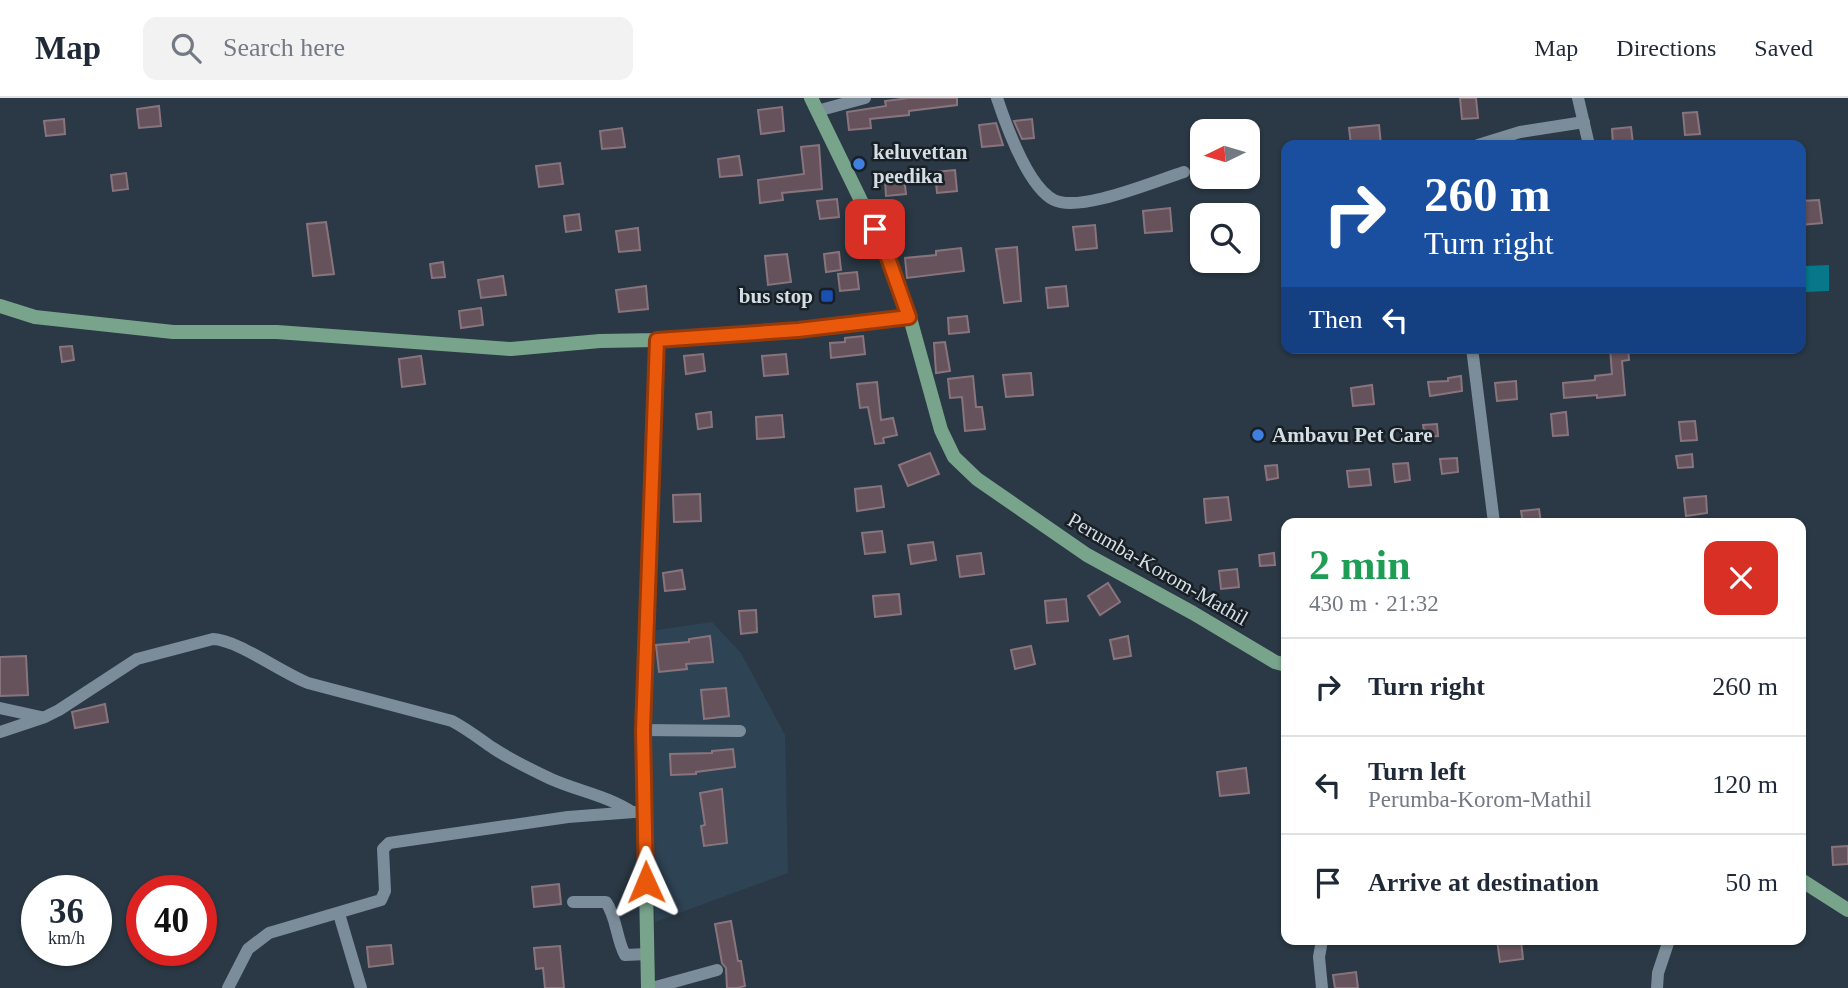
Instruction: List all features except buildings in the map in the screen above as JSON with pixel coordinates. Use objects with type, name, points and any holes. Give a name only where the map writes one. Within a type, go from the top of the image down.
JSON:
[{"type":"street","points":[[814,104],[865,98]]},
{"type":"street","points":[[997,98],[1010,136],[1041,192],[1056,202],[1075,203],[1104,198],[1184,172]]},
{"type":"street","points":[[1578,98],[1588,140]]},
{"type":"street","name":"Perumba-Korom-Mathil","points":[[814,104],[886,252],[909,317],[941,430],[954,457],[977,479],[1087,555],[1281,664]]},
{"type":"street","points":[[1494,140],[1520,132],[1584,122]]},
{"type":"street","points":[[0,306],[35,317],[173,332],[277,332],[511,349],[600,341],[657,340],[798,330],[909,317]]},
{"type":"street","points":[[657,340],[638,812],[650,988],[717,970]]},
{"type":"street","points":[[1473,354],[1493,518]]},
{"type":"street","points":[[0,732],[45,718],[137,659],[213,639],[223,639],[308,683],[423,711],[452,721],[530,769],[638,812]]},
{"type":"street","points":[[0,708],[45,718]]},
{"type":"street","points":[[643,730],[740,731]]},
{"type":"street","points":[[228,988],[248,949],[269,933],[381,900],[385,891],[383,849],[389,843],[568,817],[638,812]]},
{"type":"street","points":[[1806,883],[1848,910]]},
{"type":"street","points":[[573,902],[606,902],[613,911],[620,945],[625,955],[648,954]]},
{"type":"street","points":[[339,914],[361,988]]},
{"type":"street","points":[[1321,945],[1319,957],[1322,988]]},
{"type":"street","points":[[1657,988],[1658,973],[1667,945]]},
{"type":"shaded area","points":[[712,622],[741,653],[785,735],[788,873],[655,922],[650,631]]},
{"type":"water","points":[[1829,265],[1829,291],[1806,292],[1806,266]]},
{"type":"place","name":"keluvettan peedika","points":[[859,164]]},
{"type":"place","name":"bus stop","points":[[827,296]]},
{"type":"place","name":"Ambavu Pet Care","points":[[1258,435]]},
{"type":"route","points":[[646,882],[643,730],[657,340],[798,330],[909,317],[875,229]]}]
